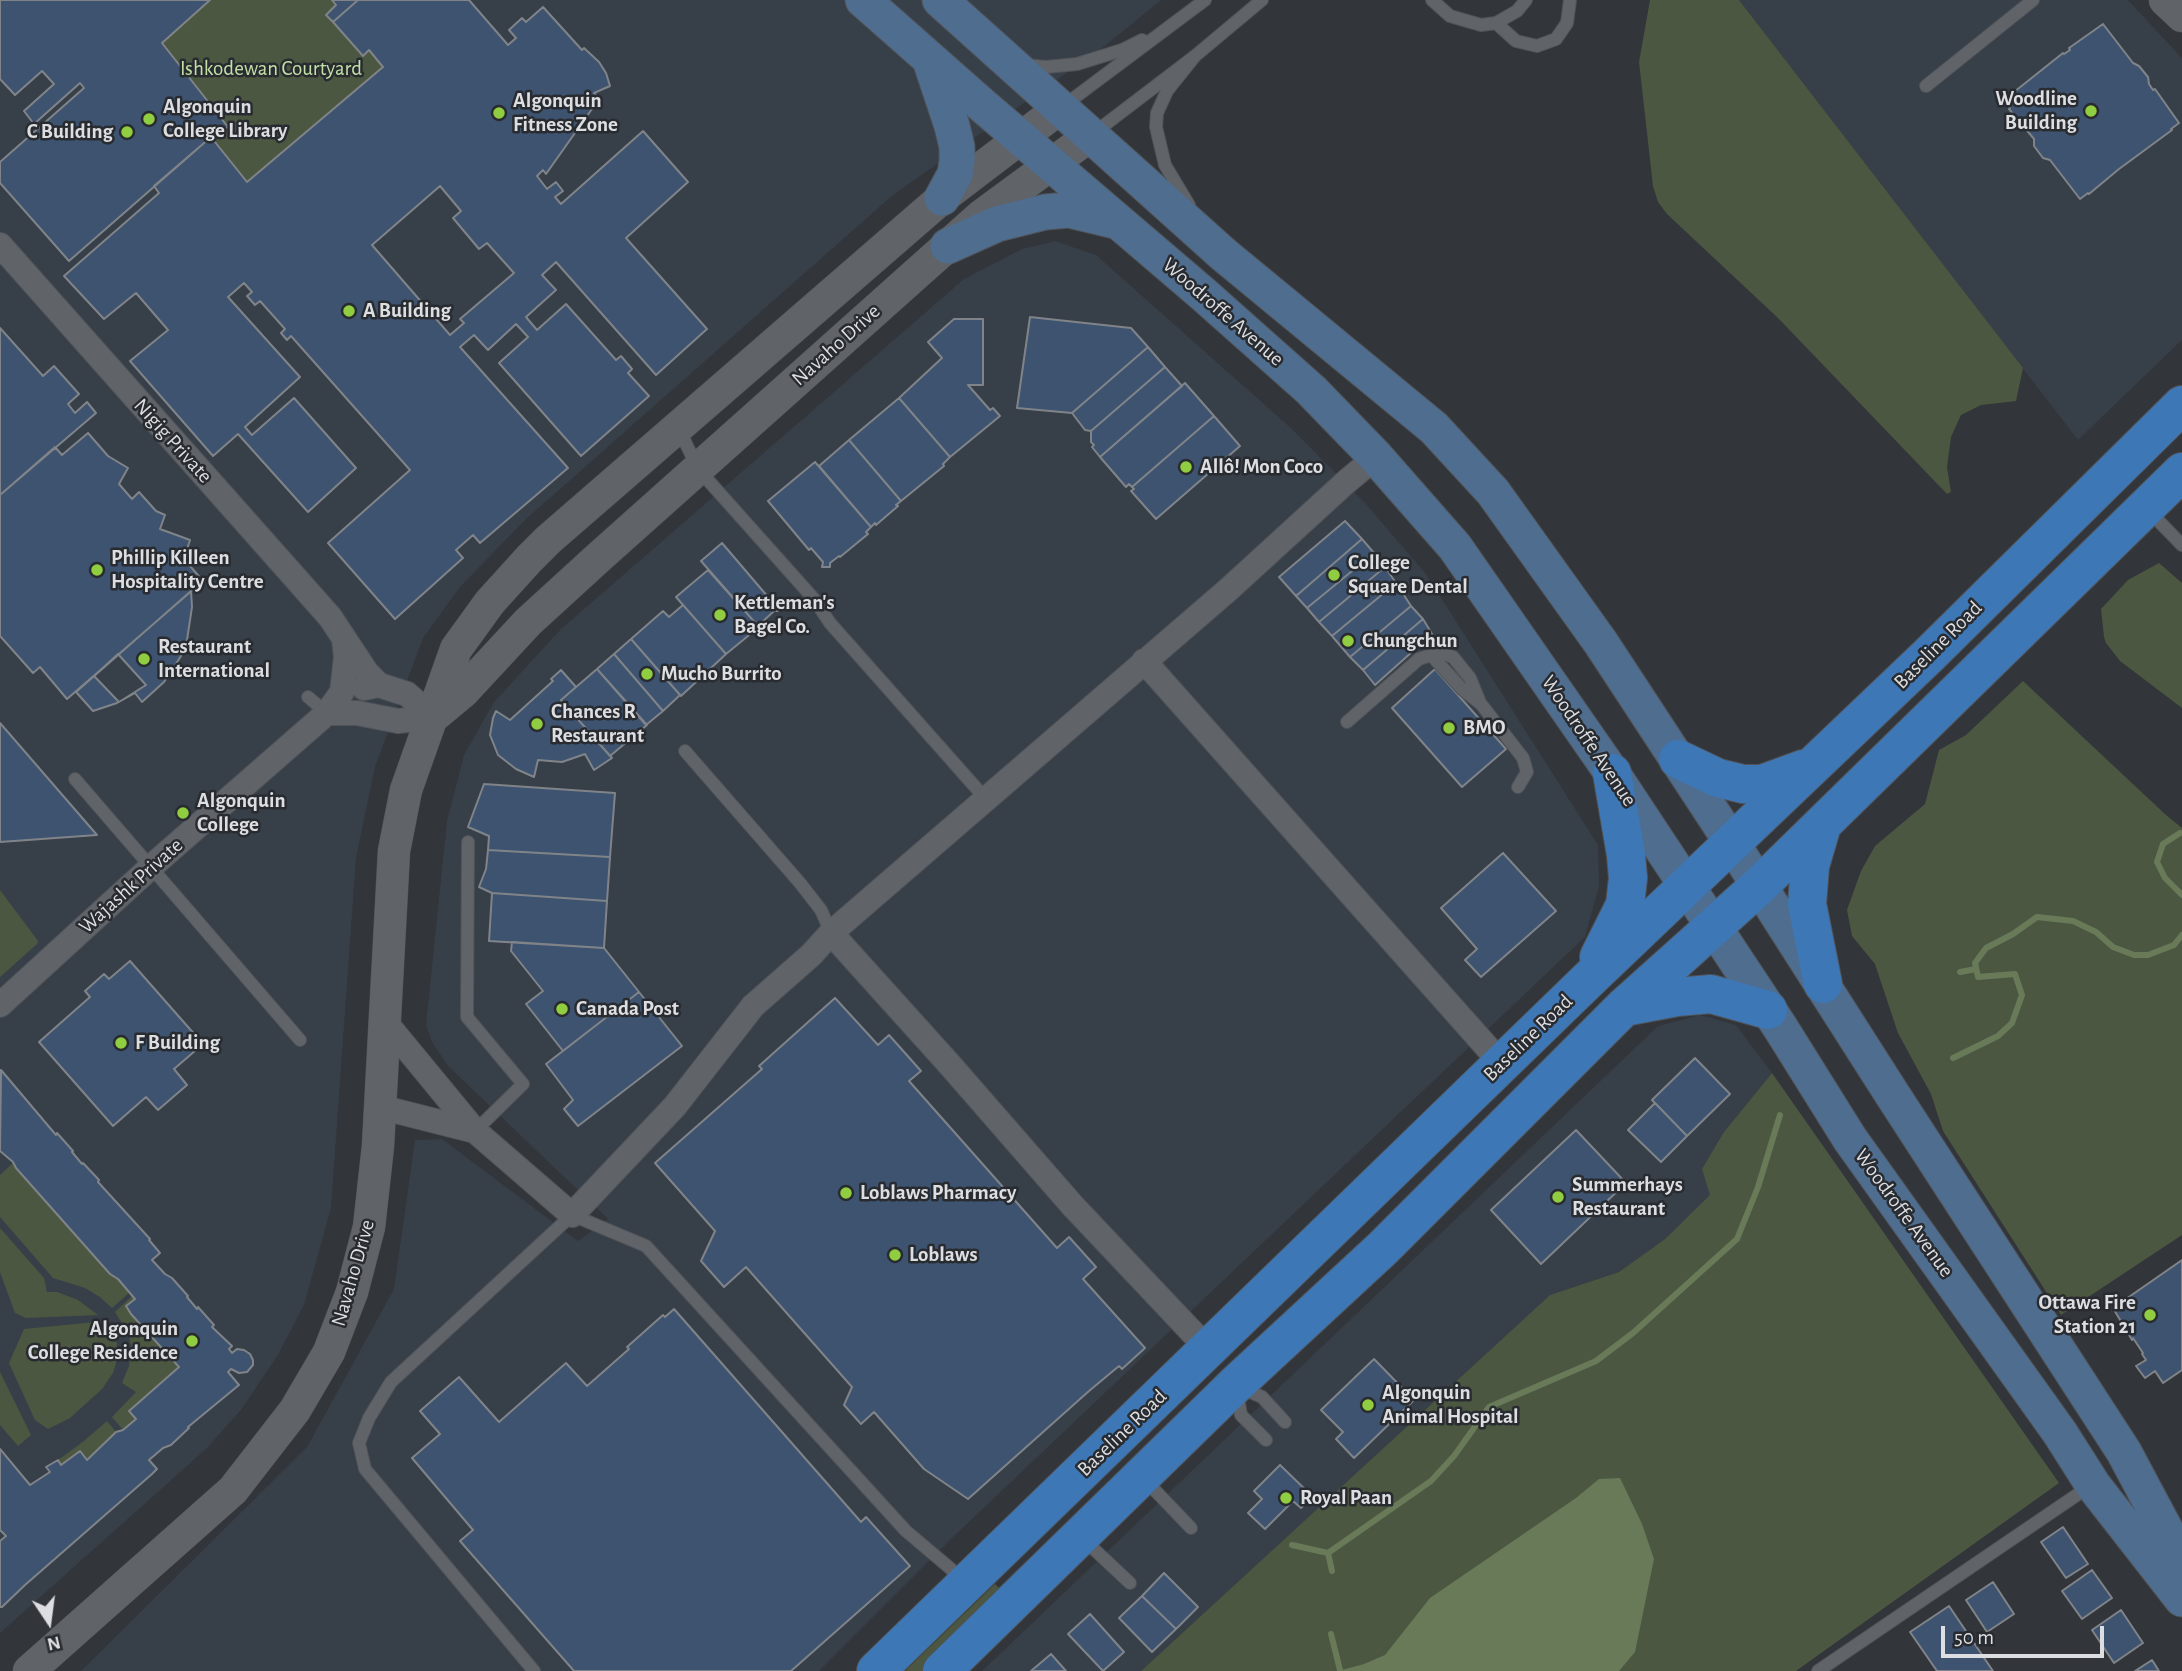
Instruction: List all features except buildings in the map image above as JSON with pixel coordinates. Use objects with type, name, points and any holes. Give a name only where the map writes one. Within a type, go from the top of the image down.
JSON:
[{"type":"main road","name":"Woodroffe Avenue","points":[[863,0],[1311,390],[1376,457],[1455,547],[1612,773],[1850,1139],[2060,1433],[2093,1485],[2179,1580]]},
{"type":"main road","name":"Woodroffe Avenue","points":[[940,0],[1223,254],[1434,428],[1493,492],[1541,556],[1678,759],[2124,1452],[2179,1580]]},
{"type":"main road","points":[[929,59],[953,126],[957,147],[955,174],[942,198]]},
{"type":"main road","points":[[948,246],[997,224],[1045,212],[1069,211],[1121,223]]},
{"type":"main road","name":"Baseline Road","points":[[876,1671],[1587,981],[1929,655],[2182,405]]},
{"type":"main road","points":[[942,1671],[1236,1385],[1383,1248],[1624,1007],[1759,886],[2182,472]]},
{"type":"main road","points":[[1678,759],[1717,778],[1752,784],[1762,784],[1794,774],[1818,762]]},
{"type":"main road","points":[[1587,981],[1625,905],[1628,878],[1626,855],[1612,773]]},
{"type":"main road","points":[[1823,824],[1810,866],[1807,904],[1823,984]]},
{"type":"main road","points":[[1624,1007],[1711,994],[1768,1010]]},
{"type":"main road","points":[[1208,1349],[1236,1385]]},
{"type":"street","points":[[2165,0],[2182,16]]},
{"type":"street","name":"Navaho Drive","points":[[38,1668],[233,1489],[295,1410],[329,1352],[352,1292],[369,1227],[386,1023],[394,851],[406,790],[456,649],[489,602],[548,540],[942,198],[1060,108]]},
{"type":"street","name":"Navaho Drive","points":[[433,717],[463,692],[528,622],[981,216],[1091,135]]},
{"type":"street","name":"Nigig Private","points":[[0,245],[330,617],[367,673],[379,685]]},
{"type":"street","points":[[386,1023],[475,1131],[572,1215],[676,1106],[753,1006],[811,956],[831,933],[1229,589],[1376,457]]},
{"type":"street","points":[[344,638],[346,657],[342,692],[379,685],[407,694],[433,717]]},
{"type":"street","points":[[1144,661],[1502,1064]]},
{"type":"street","name":"Wajashk Private","points":[[0,1005],[152,866],[327,713],[342,692]]},
{"type":"street","points":[[327,713],[357,713],[398,721],[433,717]]},
{"type":"street","points":[[831,933],[1072,1205],[1208,1349]]},
{"type":"street","points":[[380,1107],[475,1131]]},
{"type":"lane","name":"Navaho Drive","points":[[1060,108],[1205,0]]},
{"type":"lane","name":"Navaho Drive","points":[[1091,135],[1195,57],[1262,0]]},
{"type":"lane","points":[[1432,0],[1450,16],[1481,25],[1496,23],[1517,11],[1526,0]]},
{"type":"lane","points":[[1496,23],[1516,41],[1537,46],[1556,38],[1567,23],[1570,0]]},
{"type":"lane","points":[[1926,86],[2033,0]]},
{"type":"lane","points":[[1008,61],[1046,67],[1077,64],[1122,50],[1168,28]]},
{"type":"lane","points":[[1195,57],[1167,91],[1157,113],[1156,127],[1166,164],[1175,184],[1223,254]]},
{"type":"lane","points":[[678,429],[698,469],[814,598],[830,623],[985,798]]},
{"type":"lane","points":[[2146,507],[2182,545]]},
{"type":"lane","points":[[1347,722],[1419,659],[1441,653],[1453,657],[1470,678],[1481,704],[1524,758],[1527,772],[1518,787]]},
{"type":"lane","points":[[308,697],[327,713]]},
{"type":"lane","points":[[685,751],[800,883],[821,910],[831,933]]},
{"type":"lane","points":[[75,779],[300,1040]]},
{"type":"lane","points":[[468,842],[467,1017],[523,1084],[475,1131]]},
{"type":"lane","points":[[534,1671],[365,1469],[359,1443],[369,1418],[391,1382],[572,1215],[646,1246],[906,1531],[951,1569],[964,1586]]},
{"type":"lane","points":[[1236,1385],[1262,1397],[1285,1422]]},
{"type":"lane","points":[[1236,1385],[1241,1415],[1266,1440]]},
{"type":"lane","points":[[1142,1476],[1191,1528]]},
{"type":"lane","points":[[1818,1671],[2093,1485]]},
{"type":"lane","points":[[1080,1536],[1130,1583]]},
{"type":"shaded area","name":"Algonquin College","points":[[0,0],[1161,0],[1105,46],[893,195],[525,520],[460,587],[423,638],[375,767],[356,858],[331,1208],[304,1305],[278,1355],[241,1410],[206,1449],[0,1633]]},
{"type":"shaded area","points":[[1739,0],[2128,0],[2182,58],[2182,340],[2078,440]]},
{"type":"shaded area","points":[[1055,241],[1096,255],[1292,429],[1367,505],[1426,574],[1598,845],[1599,886],[1585,937],[950,1540],[819,1671],[81,1671],[307,1447],[394,1289],[415,1140],[442,1139],[578,1241],[608,1219],[448,1066],[432,1042],[426,1025],[447,821],[464,755],[494,702],[561,629],[964,279],[1022,249]]},
{"type":"shaded area","points":[[1700,1015],[1736,1025],[1772,1073],[1724,1132],[1711,1195],[1665,1239],[1619,1272],[1550,1295],[1141,1671],[982,1671],[1658,1026]]},
{"type":"shaded area","points":[[1620,1478],[1642,1524],[1654,1559],[1635,1652],[1619,1671],[1338,1671],[1385,1655],[1430,1598],[1576,1498],[1599,1479]]},
{"type":"green space","name":"Ishkodewan Courtyard","points":[[210,0],[332,0],[336,5],[326,15],[362,56],[369,50],[383,67],[247,182],[211,137],[227,126],[162,43]]},
{"type":"green space","points":[[1650,0],[1739,0],[2023,368],[2016,401],[1981,405],[1961,415],[1951,437],[1947,467],[1951,492],[1947,494],[1778,318],[1667,214],[1658,202],[1653,186],[1639,62]]},
{"type":"green space","points":[[2159,563],[2182,583],[2182,708],[2120,661],[2104,637],[2101,609],[2128,580]]},
{"type":"green space","points":[[2023,681],[2182,828],[2182,1235],[2061,1315],[1943,1131],[1931,1094],[1898,1033],[1875,964],[1852,936],[1847,910],[1861,871],[1875,846],[1925,804],[1939,750],[1966,735]]},
{"type":"green space","points":[[0,890],[38,941],[0,977]]},
{"type":"green space","points":[[1772,1073],[2059,1483],[1796,1671],[1141,1671],[1550,1295],[1619,1272],[1665,1239],[1710,1195],[1702,1169],[1724,1132]]},
{"type":"green space","points":[[13,1163],[84,1246],[86,1245],[109,1274],[118,1279],[129,1293],[112,1308],[85,1288],[53,1278],[0,1217],[0,1175]]},
{"type":"green space","points":[[0,1228],[44,1278],[47,1292],[57,1292],[78,1300],[98,1315],[26,1318],[15,1313],[0,1272]]},
{"type":"green space","points":[[132,1296],[135,1299],[126,1306],[131,1314],[179,1367],[130,1410],[136,1419],[123,1430],[112,1417],[136,1392],[122,1383],[129,1366],[131,1346],[128,1333],[115,1312]]},
{"type":"green space","points":[[105,1321],[117,1343],[117,1360],[113,1373],[102,1389],[70,1418],[48,1429],[35,1420],[9,1363],[24,1329]]},
{"type":"green space","points":[[0,1372],[31,1435],[18,1446],[0,1425]]},
{"type":"green space","points":[[107,1421],[116,1432],[98,1450],[87,1460],[80,1452],[61,1465],[58,1460]]},
{"type":"green space","points":[[995,1584],[1001,1590],[925,1671],[905,1671]]},
{"type":"waterway","points":[[2180,833],[2163,844],[2157,862],[2165,878],[2182,895]]},
{"type":"waterway","points":[[1953,1058],[1998,1036],[2012,1023],[2022,995],[2015,974],[1978,977],[1975,963],[1986,948],[2037,917],[2073,921],[2096,932],[2113,947],[2134,955],[2148,955],[2174,945],[2182,935]]},
{"type":"waterway","points":[[1960,972],[1976,969]]},
{"type":"waterway","points":[[1292,1545],[1328,1553],[1431,1481],[1454,1456],[1489,1407],[1596,1361],[1633,1333],[1737,1239],[1758,1187],[1780,1115]]},
{"type":"waterway","points":[[1328,1553],[1332,1571]]},
{"type":"waterway","points":[[1331,1634],[1340,1670]]},
{"type":"place","name":"Woodline Building","points":[[2091,111]]},
{"type":"place","name":"Algonquin Fitness Zone","points":[[499,113]]},
{"type":"place","name":"Algonquin College Library","points":[[149,119]]},
{"type":"place","name":"C Building","points":[[127,132]]},
{"type":"place","name":"A Building","points":[[349,311]]},
{"type":"place","name":"Allô! Mon Coco","points":[[1186,467]]},
{"type":"place","name":"Phillip Killeen Hospitality Centre","points":[[97,570]]},
{"type":"place","name":"College Square Dental","points":[[1334,575]]},
{"type":"place","name":"Kettleman's Bagel Co.","points":[[720,615]]},
{"type":"place","name":"Chungchun","points":[[1348,641]]},
{"type":"place","name":"Restaurant International","points":[[144,659]]},
{"type":"place","name":"Mucho Burrito","points":[[647,674]]},
{"type":"place","name":"Chances R Restaurant","points":[[537,724]]},
{"type":"place","name":"BMO","points":[[1449,728]]},
{"type":"place","name":"Algonquin College","points":[[183,813]]},
{"type":"place","name":"Canada Post","points":[[562,1009]]},
{"type":"place","name":"F Building","points":[[121,1043]]},
{"type":"place","name":"Loblaws Pharmacy","points":[[846,1193]]},
{"type":"place","name":"Summerhays Restaurant","points":[[1558,1197]]},
{"type":"place","name":"Loblaws","points":[[895,1255]]},
{"type":"place","name":"Ottawa Fire Station 21","points":[[2150,1315]]},
{"type":"place","name":"Algonquin College Residence","points":[[192,1341]]},
{"type":"place","name":"Algonquin Animal Hospital","points":[[1368,1405]]},
{"type":"place","name":"Royal Paan","points":[[1286,1498]]}]
